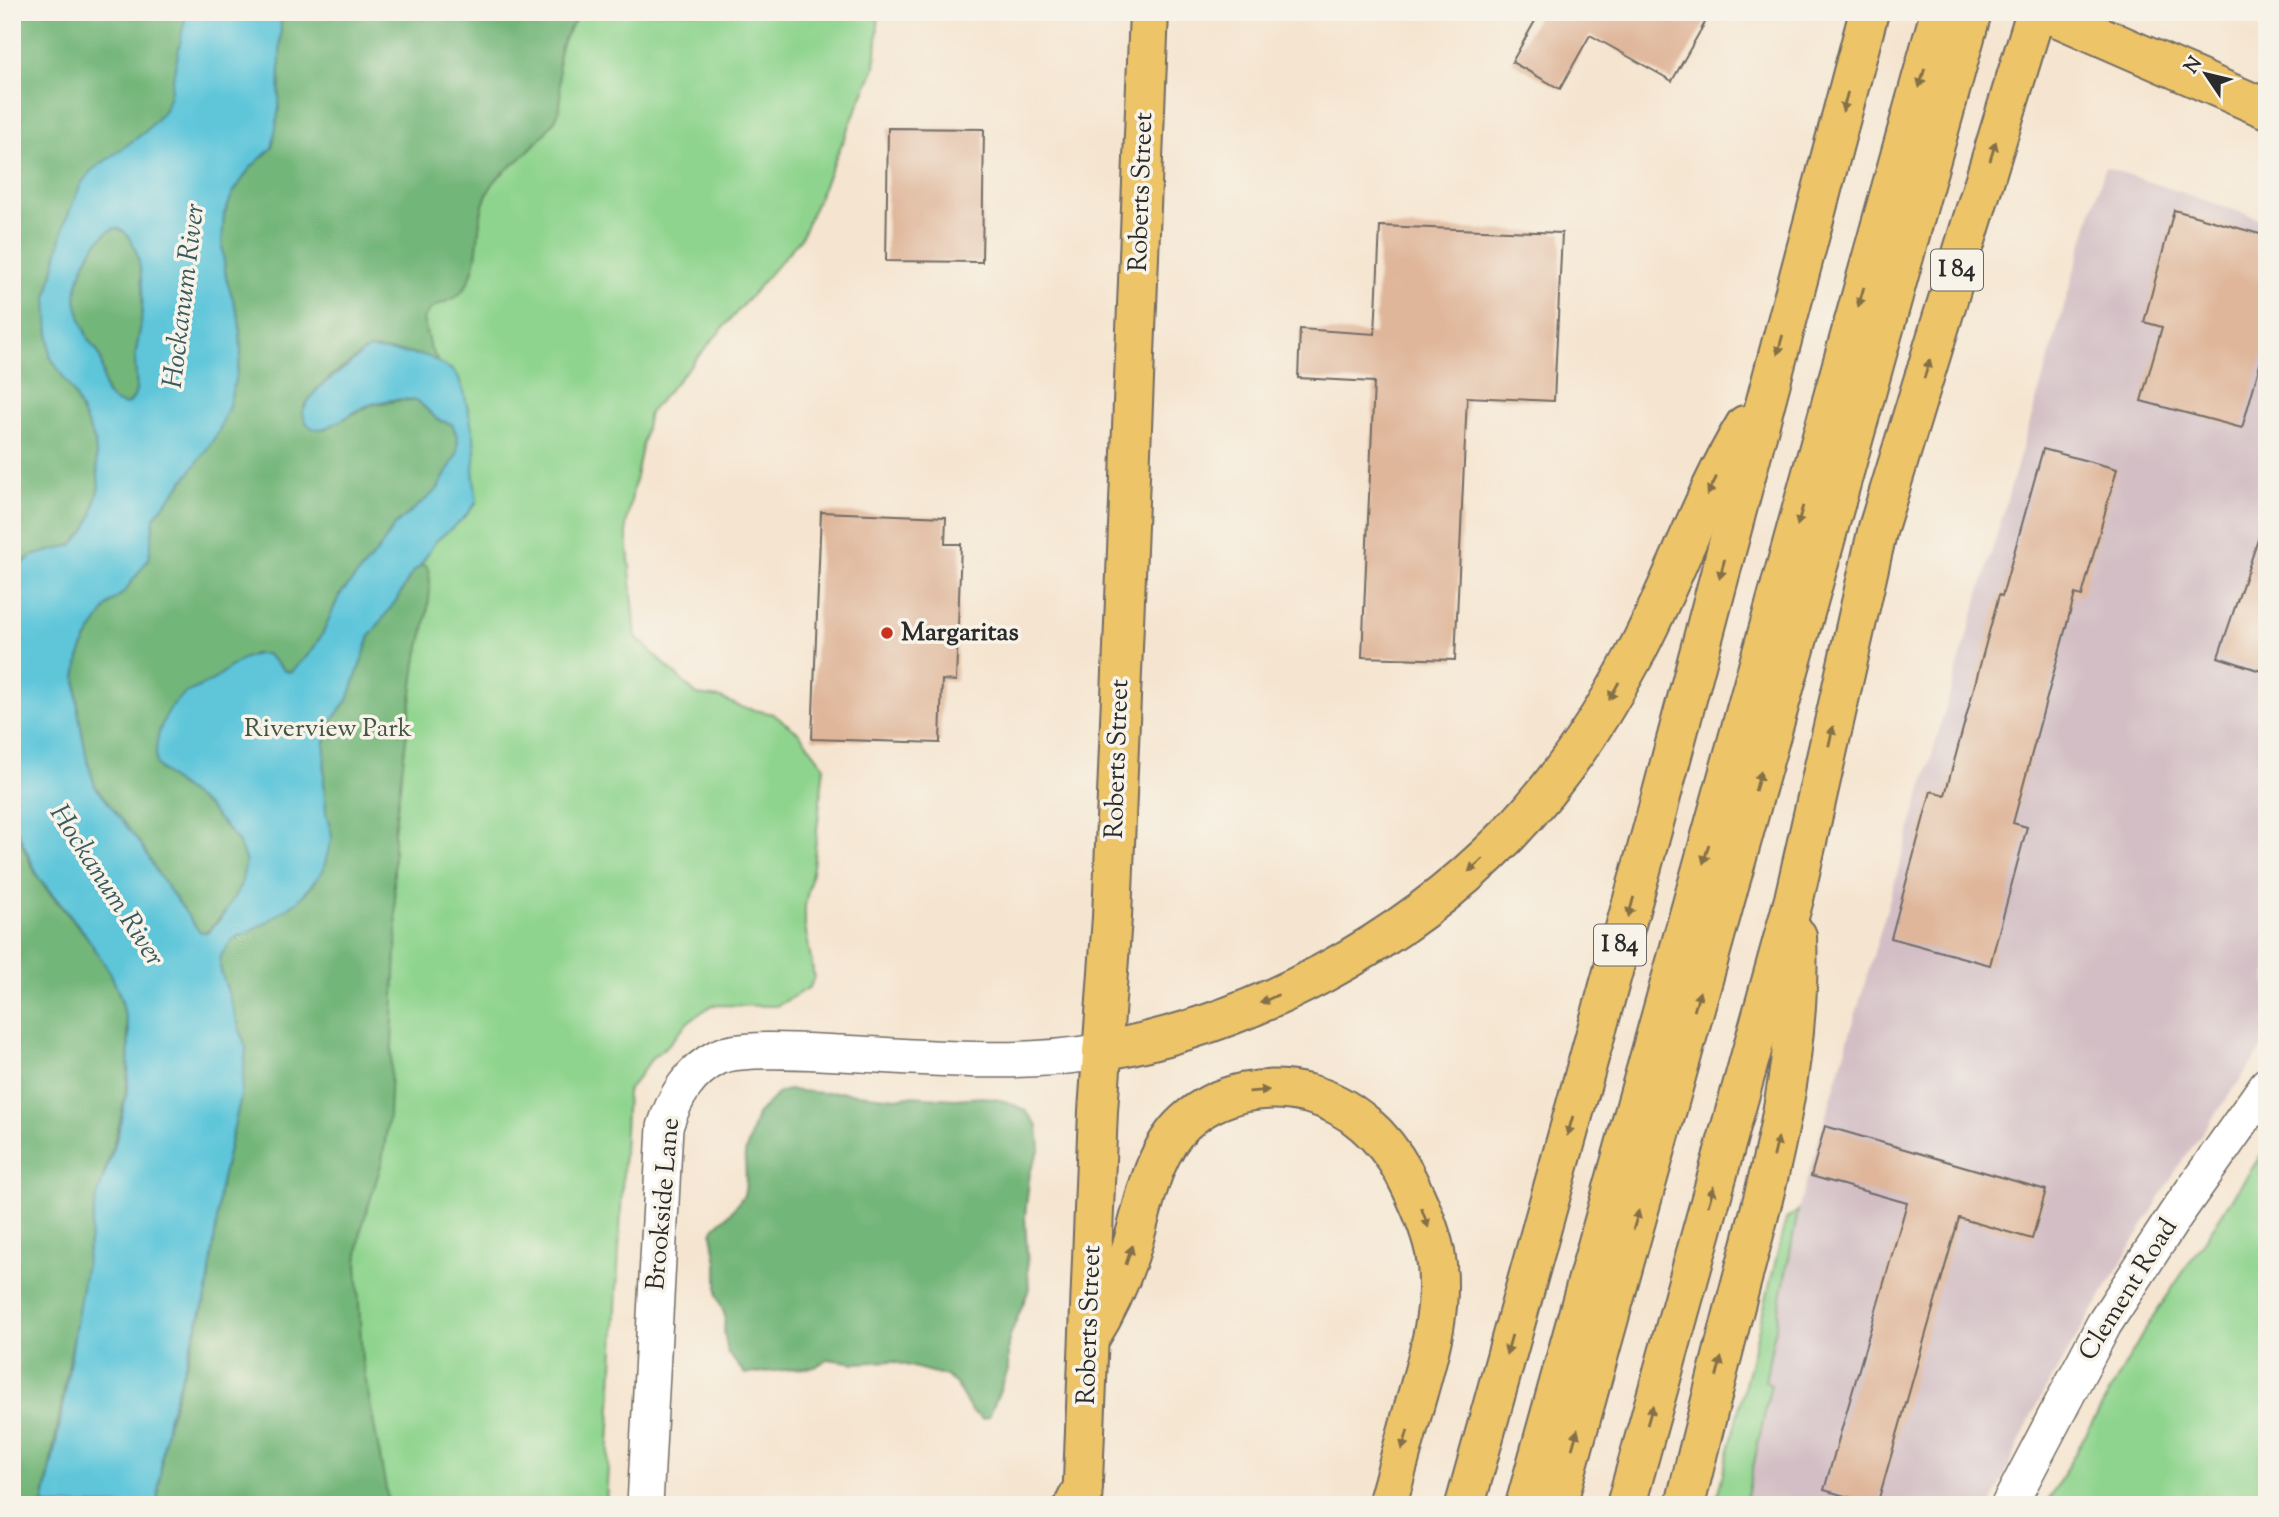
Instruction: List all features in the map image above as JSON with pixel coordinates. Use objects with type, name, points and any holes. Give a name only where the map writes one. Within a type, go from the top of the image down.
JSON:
[{"type":"main road","name":"Roberts Street","points":[[1079,1499],[1090,1338],[1102,1051],[1112,917],[1149,12]]},
{"type":"main road","name":"I 84","points":[[1465,1505],[1632,903],[1869,12]]},
{"type":"main road","points":[[1525,1505],[1940,12]]},
{"type":"main road","points":[[1557,1505],[1972,12]]},
{"type":"main road","name":"I 84","points":[[1626,1505],[1794,899],[1878,528],[2036,12]]},
{"type":"main road","points":[[2045,12],[2267,109]]},
{"type":"main road","points":[[1878,528],[1909,290],[1910,236]]},
{"type":"main road","points":[[1102,1051],[1214,1022],[1304,982],[1415,914],[1463,877],[1509,834],[1563,769],[1608,703],[1650,624],[1721,467],[1770,384]]},
{"type":"main road","points":[[1685,1505],[1770,1175],[1787,1093],[1797,1002],[1798,943],[1794,899]]},
{"type":"main road","points":[[1090,1338],[1109,1306],[1121,1278],[1155,1169],[1172,1137],[1186,1121],[1203,1108],[1220,1100],[1268,1089],[1314,1096],[1344,1109],[1377,1135],[1397,1161],[1425,1217],[1437,1267],[1436,1309],[1431,1344],[1387,1505]]},
{"type":"street","name":"Brookside Lane","points":[[645,1505],[666,1127],[672,1103],[685,1083],[701,1068],[721,1056],[781,1050],[1016,1061],[1102,1051]]},
{"type":"street","name":"Clement Road","points":[[2009,1505],[2104,1324],[2176,1214],[2267,1085]]},
{"type":"shaded area","points":[[2105,167],[2267,221],[2267,1042],[2178,1167],[2036,1406],[1991,1505],[1741,1505],[1797,1214]]},
{"type":"green space","name":"Riverview Park","points":[[12,12],[879,12],[875,67],[801,238],[649,413],[626,525],[636,637],[697,695],[721,698],[741,707],[773,714],[799,733],[824,766],[813,867],[805,906],[805,926],[814,977],[810,987],[777,1006],[712,1005],[689,1021],[668,1045],[653,1057],[627,1092],[606,1505],[12,1505]]},
{"type":"green space","points":[[12,12],[186,12],[181,48],[164,111],[154,124],[132,142],[65,222],[47,298],[50,356],[74,394],[95,442],[99,486],[92,516],[85,531],[72,545],[32,556],[12,572]]},
{"type":"green space","points":[[281,12],[581,12],[560,48],[558,62],[561,95],[556,118],[535,144],[491,186],[483,204],[474,266],[464,289],[454,298],[431,309],[423,319],[430,348],[438,361],[411,353],[369,349],[317,389],[304,407],[306,422],[325,429],[370,405],[401,400],[418,401],[438,420],[452,424],[458,438],[457,455],[437,490],[395,525],[378,551],[339,596],[323,633],[311,652],[291,672],[285,671],[266,654],[254,654],[209,683],[184,694],[161,728],[156,759],[160,769],[208,807],[238,841],[246,863],[244,880],[227,910],[205,934],[198,931],[142,846],[95,786],[78,711],[76,678],[79,658],[87,638],[109,604],[124,592],[149,558],[154,517],[218,433],[229,405],[241,354],[239,318],[226,278],[222,245],[224,214],[233,193],[250,168],[272,148],[279,108]]},
{"type":"green space","points":[[116,228],[125,233],[132,242],[142,284],[142,312],[135,360],[136,391],[126,405],[110,398],[106,392],[101,360],[86,334],[76,302],[78,282],[87,259],[100,239]]},
{"type":"green space","points":[[426,565],[430,584],[429,598],[416,663],[394,832],[397,927],[389,1115],[382,1162],[361,1230],[357,1263],[362,1360],[389,1505],[157,1505],[164,1436],[202,1312],[219,1192],[241,1096],[246,1048],[220,968],[220,957],[232,940],[264,924],[298,901],[314,884],[332,836],[326,813],[324,782],[325,742],[329,725],[349,697],[370,636],[412,573],[420,566]]},
{"type":"green space","points":[[12,820],[39,879],[84,933],[104,962],[118,991],[126,1021],[129,1051],[122,1113],[103,1177],[43,1505],[12,1505]]},
{"type":"green space","points":[[788,1090],[896,1098],[982,1097],[1005,1101],[1025,1110],[1038,1126],[1040,1148],[1030,1172],[1025,1216],[1029,1289],[1008,1344],[1008,1370],[989,1417],[983,1419],[971,1411],[956,1384],[946,1376],[891,1361],[856,1363],[828,1359],[815,1367],[745,1374],[728,1353],[724,1333],[725,1316],[717,1294],[717,1263],[712,1233],[744,1195],[745,1154],[757,1115],[778,1093]]},
{"type":"green space","points":[[2267,1146],[2267,1505],[2046,1505],[2146,1328]]},
{"type":"green space","points":[[1798,1211],[1765,1381],[1771,1384],[1745,1505],[1715,1505],[1786,1219]]},
{"type":"water","name":"Hockanum River","points":[[186,12],[281,12],[279,108],[272,148],[250,168],[233,193],[224,214],[222,245],[226,278],[239,318],[241,354],[229,405],[218,433],[154,517],[149,558],[124,592],[109,604],[87,638],[79,658],[76,678],[78,711],[95,786],[142,846],[158,874],[199,931],[208,933],[221,919],[241,885],[246,862],[238,841],[208,807],[157,765],[158,736],[165,717],[183,695],[251,656],[266,654],[285,671],[291,672],[311,652],[323,633],[339,596],[378,551],[395,525],[437,490],[457,454],[458,438],[452,424],[438,420],[418,401],[384,401],[370,405],[321,429],[313,428],[307,423],[303,412],[306,404],[327,381],[369,349],[427,356],[452,370],[464,392],[474,436],[473,470],[477,502],[464,518],[436,541],[370,636],[349,697],[329,725],[325,742],[324,782],[326,813],[332,836],[323,871],[298,901],[264,924],[232,940],[220,957],[220,968],[246,1048],[241,1096],[219,1192],[207,1293],[168,1419],[157,1505],[43,1505],[60,1424],[96,1200],[118,1135],[128,1086],[129,1032],[121,998],[111,974],[84,932],[39,878],[12,820],[12,572],[32,556],[72,545],[85,531],[92,516],[99,486],[95,442],[74,394],[50,356],[47,298],[65,222],[81,184],[91,171],[145,132],[165,110]],"holes":[[[116,228],[125,233],[137,254],[142,284],[135,360],[136,391],[126,405],[116,402],[106,392],[99,354],[87,337],[76,296],[81,273],[92,249],[100,239]]]},
{"type":"building","points":[[1540,12],[1711,12],[1672,81],[1590,35],[1560,89],[1512,62]]},
{"type":"building","points":[[888,128],[984,129],[982,262],[886,261]]},
{"type":"building","points":[[2174,210],[2267,236],[2267,355],[2263,354],[2242,428],[2141,401],[2162,327],[2144,322]]},
{"type":"building","points":[[1380,226],[1562,233],[1554,401],[1467,397],[1455,660],[1362,657],[1374,382],[1298,378],[1300,329],[1375,334]]},
{"type":"building","points":[[2043,449],[2117,469],[2082,596],[2075,594],[2013,823],[2027,827],[1990,965],[1891,938],[1931,791],[1945,795],[1999,595],[2002,596]]},
{"type":"building","name":"Margaritas","points":[[821,512],[946,517],[945,544],[961,544],[956,681],[942,680],[940,743],[812,739]]},
{"type":"building","points":[[2263,525],[2267,526],[2267,673],[2218,657]]},
{"type":"building","points":[[1825,1126],[2046,1190],[2032,1239],[1959,1218],[1877,1505],[1824,1490],[1907,1203],[1811,1176]]},
{"type":"place","name":"Margaritas","points":[[887,633]]}]
